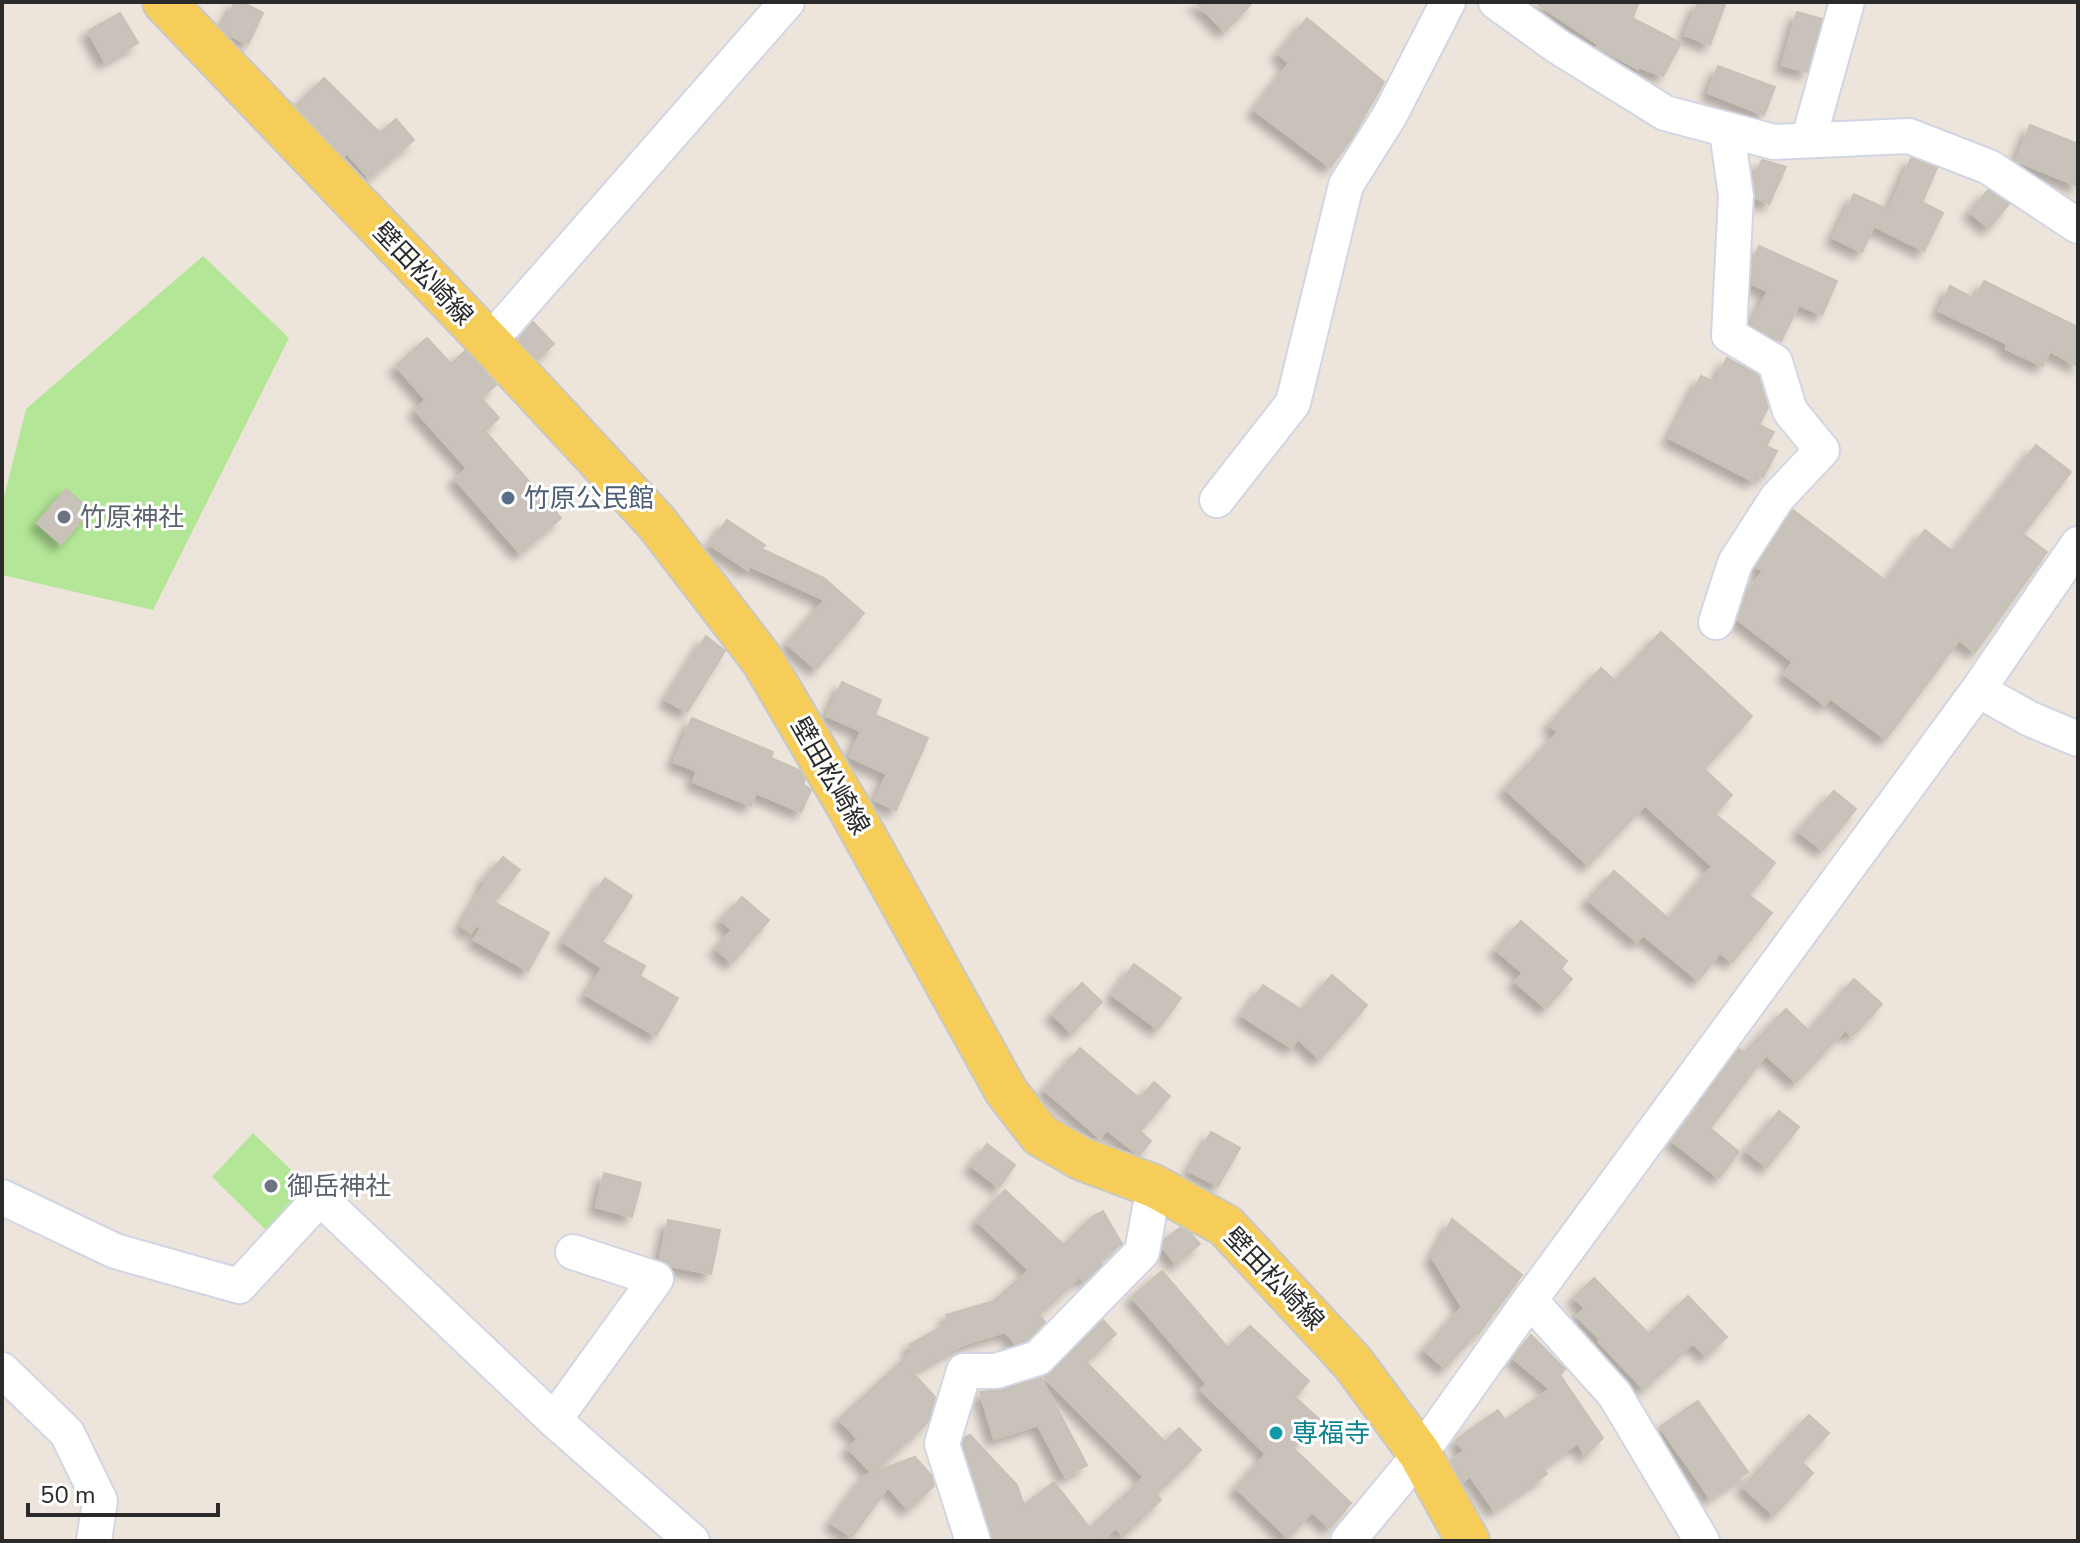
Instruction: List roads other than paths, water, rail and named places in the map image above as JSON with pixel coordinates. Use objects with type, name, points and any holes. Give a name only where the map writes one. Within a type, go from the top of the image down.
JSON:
[{"type":"main road","name":"壁田松崎線","points":[[164,2],[489,342],[656,522],[763,661],[848,806],[1006,1091],[1040,1135],[1082,1159],[1154,1186],[1226,1226],[1353,1363],[1420,1454],[1468,1541]]},
{"type":"street","points":[[489,342],[787,2]]},
{"type":"street","points":[[1217,500],[1293,403],[1346,185],[1390,115],[1448,2]]},
{"type":"street","points":[[1496,2],[1557,46],[1665,113],[1774,142],[1809,138],[1909,136],[1989,167],[2078,226]]},
{"type":"street","points":[[1809,138],[1847,2]]},
{"type":"street","points":[[1716,622],[1735,563],[1777,498],[1822,450],[1790,411],[1775,362],[1729,335],[1736,196],[1727,131]]},
{"type":"street","points":[[1348,1541],[1420,1454],[1978,690],[2078,544]]},
{"type":"street","points":[[1978,690],[2030,719],[2078,739]]},
{"type":"street","points":[[973,1541],[942,1444],[964,1371],[996,1371],[1038,1358],[1142,1252],[1154,1186]]},
{"type":"street","points":[[2,1197],[115,1251],[239,1286],[320,1198],[554,1420],[692,1541]]},
{"type":"street","points":[[554,1420],[656,1279],[573,1252]]},
{"type":"street","points":[[1530,1300],[1615,1395],[1702,1541]]},
{"type":"street","points":[[2,1370],[67,1433],[100,1501],[94,1541]]},
{"type":"place","name":"竹原公民館","points":[[508,498]]},
{"type":"place","name":"竹原神社","points":[[64,517]]},
{"type":"place","name":"御岳神社","points":[[271,1186]]},
{"type":"place","name":"専福寺","points":[[1276,1433]]}]
